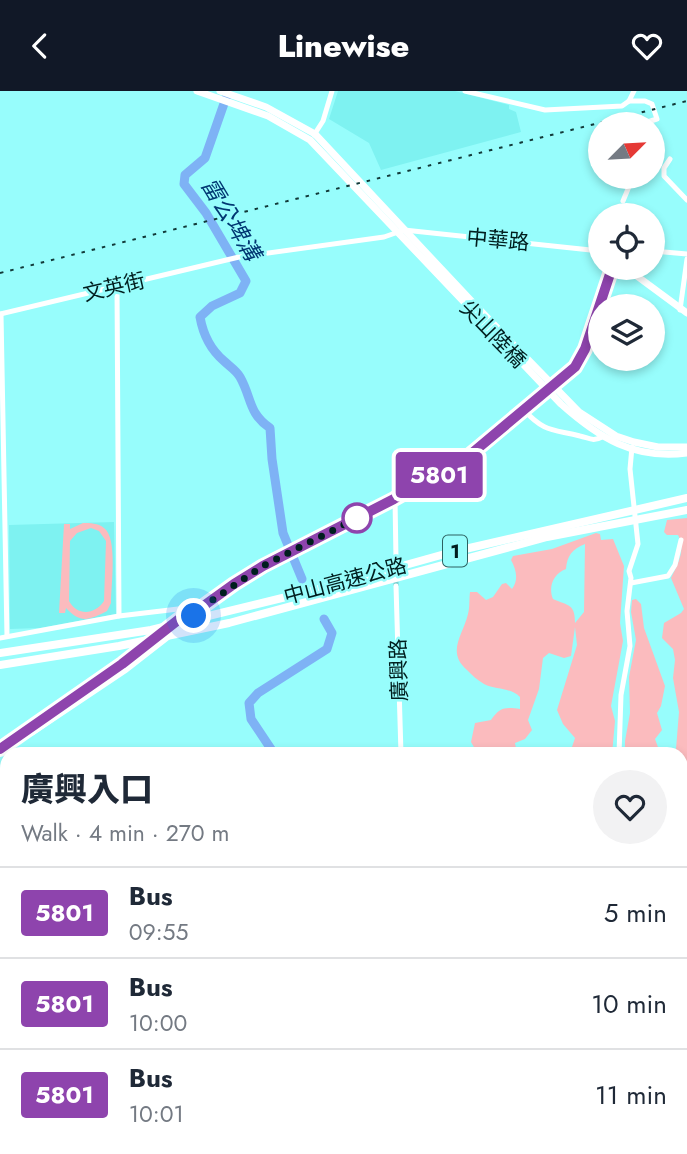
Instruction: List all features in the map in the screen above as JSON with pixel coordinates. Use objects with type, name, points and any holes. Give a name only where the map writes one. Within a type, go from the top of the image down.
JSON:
[{"type":"highway","name":"中山高速公路","points":[[0,653],[151,630],[226,613],[452,552],[687,498]]},
{"type":"highway","name":"中山高速公路","points":[[0,665],[59,657],[229,623],[547,537],[687,510]]},
{"type":"main road","points":[[197,91],[220,94],[250,105],[276,116],[312,137],[400,232]]},
{"type":"main road","name":"尖山陸橋","points":[[400,232],[561,404],[602,437],[633,446]]},
{"type":"main road","name":"尖山陸橋","points":[[400,232],[579,412],[633,446]]},
{"type":"main road","points":[[3,747],[141,650],[187,613],[202,607],[234,584],[279,558],[465,459],[575,367],[608,280]]},
{"type":"main road","points":[[642,280],[684,312]]},
{"type":"main road","points":[[633,446],[687,447]]},
{"type":"main road","points":[[633,446],[654,454],[687,453]]},
{"type":"street","points":[[312,137],[323,121],[332,91]]},
{"type":"street","points":[[465,91],[545,110],[622,106],[629,101],[634,91]]},
{"type":"street","points":[[629,101],[652,104],[655,112]]},
{"type":"street","points":[[670,159],[664,168],[664,176],[687,200]]},
{"type":"street","points":[[623,201],[628,189]]},
{"type":"street","name":"中華路","points":[[400,232],[588,250]]},
{"type":"street","name":"文英街","points":[[0,314],[239,257],[384,237],[400,232]]},
{"type":"street","points":[[665,253],[687,256],[684,312]]},
{"type":"street","points":[[117,287],[119,616]]},
{"type":"street","points":[[0,314],[3,637],[119,616],[202,607]]},
{"type":"street","points":[[524,410],[554,433],[592,440],[602,437]]},
{"type":"street","points":[[619,747],[621,695],[630,646],[627,611],[631,583],[629,571],[638,544],[630,469],[633,446]]},
{"type":"street","points":[[394,499],[396,559]]},
{"type":"street","points":[[631,583],[668,576],[675,565],[681,541]]},
{"type":"street","name":"廣興路","points":[[396,586],[401,747]]},
{"type":"shaded area","points":[[338,91],[455,91],[509,105],[509,109],[516,112],[521,132],[381,170],[369,143],[329,119]]},
{"type":"shaded area","points":[[687,518],[687,747],[676,747],[679,712],[673,678],[675,660],[673,649],[662,638],[664,623],[684,609],[671,578],[680,557],[681,546],[678,535],[667,535],[664,532],[667,520]]},
{"type":"shaded area","points":[[114,522],[116,614],[40,628],[10,629],[9,525]]},
{"type":"shaded area","points":[[83,523],[97,524],[108,533],[111,542],[111,603],[107,611],[85,619],[66,608],[65,613],[59,613],[64,524],[70,524],[70,529]],"holes":[[[91,528],[99,531],[106,541],[104,601],[96,609],[86,612],[72,606],[69,601],[70,541],[77,533]]]},
{"type":"shaded area","points":[[596,533],[600,534],[601,540],[613,539],[624,566],[620,623],[623,641],[611,706],[615,721],[613,747],[572,747],[575,738],[563,724],[557,710],[577,645],[575,627],[571,656],[564,658],[549,653],[543,658],[539,689],[528,720],[532,730],[525,739],[515,743],[516,747],[474,747],[471,742],[475,723],[491,720],[503,709],[520,709],[520,697],[481,682],[461,663],[457,650],[468,614],[470,592],[477,592],[486,600],[493,597],[502,584],[506,583],[512,589],[516,578],[511,560],[513,556],[552,549]],"holes":[[[585,544],[584,612],[575,623],[572,609],[553,599],[551,590],[555,578],[566,569],[571,553]]]},
{"type":"shaded area","points":[[636,599],[641,604],[644,628],[665,686],[657,713],[662,730],[655,739],[658,747],[625,747],[630,713],[629,677],[636,640],[631,612],[632,600]]},
{"type":"waterway","name":"雷公埤溝","points":[[227,95],[205,158],[185,175],[184,184],[206,213],[246,281],[240,293],[212,306],[200,317],[211,347],[238,375],[254,411],[270,428],[283,533],[302,579]]},
{"type":"waterway","name":"雷公埤溝","points":[[270,747],[251,719],[249,703],[258,693],[327,649],[332,633],[324,619]]},
{"type":"tunnel","points":[[396,559],[396,586]]},
{"type":"railway","points":[[0,273],[687,101]]},
{"type":"bus line","name":"5801","points":[[3,747],[122,664],[187,613],[202,607],[263,566],[394,499],[465,459],[575,367],[585,349],[608,280]]},
{"type":"route","points":[[194,616],[202,607],[263,566],[357,518]]}]
